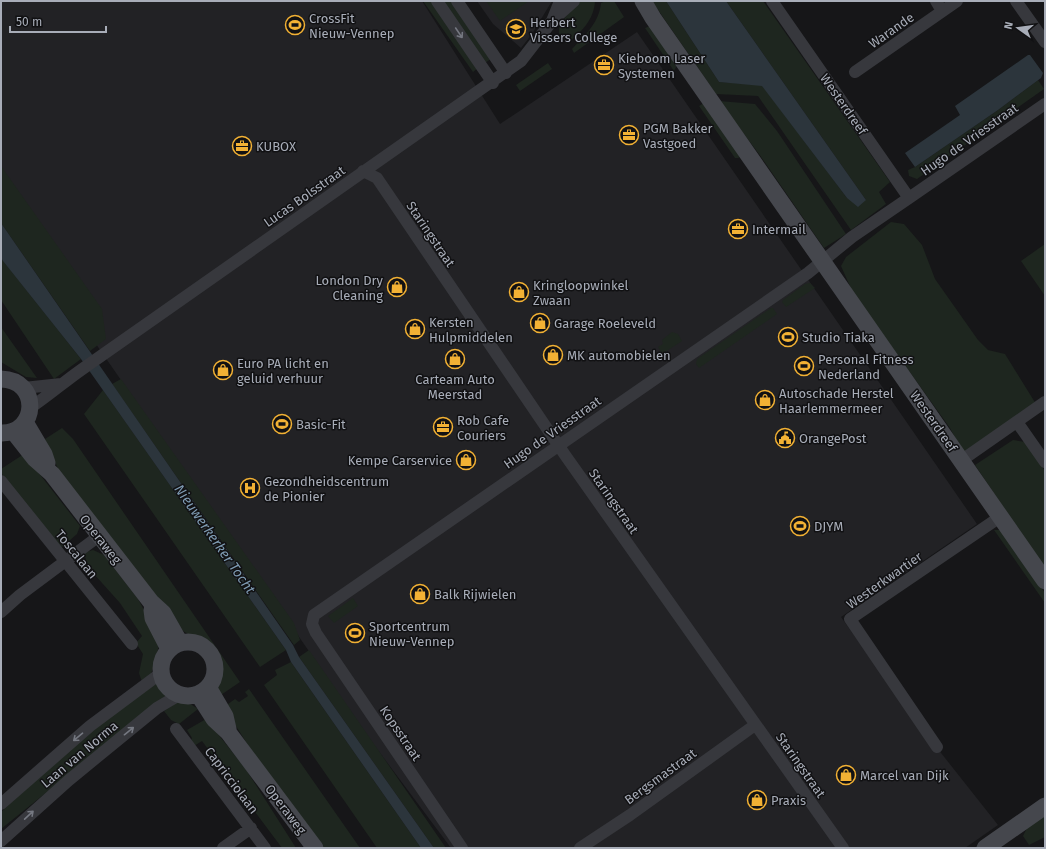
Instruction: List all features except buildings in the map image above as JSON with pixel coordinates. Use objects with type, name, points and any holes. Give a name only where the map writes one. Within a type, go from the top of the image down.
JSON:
[{"type":"street","points":[[437,1],[493,82]]},
{"type":"street","points":[[457,1],[506,73]]},
{"type":"street","name":"Lucas Bolsstraat","points":[[552,21],[560,1]]},
{"type":"street","name":"Lucas Bolsstraat","points":[[17,423],[62,384],[81,370],[363,171],[506,73],[521,61],[552,21],[570,7],[574,1]]},
{"type":"street","name":"Westerdreef","points":[[772,1],[909,198]]},
{"type":"street","name":"Warande","points":[[855,72],[939,6],[957,1]]},
{"type":"street","points":[[1016,1],[1045,42]]},
{"type":"street","name":"Westerdreef","points":[[643,3],[821,262],[962,460],[1045,581]]},
{"type":"street","name":"Hugo de Vriesstraat","points":[[909,198],[1045,104]]},
{"type":"street","name":"Staringstraat","points":[[363,171],[377,178],[558,445],[843,848]]},
{"type":"street","points":[[821,262],[909,198]]},
{"type":"street","name":"Hugo de Vriesstraat","points":[[316,634],[312,624],[314,615],[802,277],[821,262]]},
{"type":"street","points":[[1,379],[16,382],[24,388],[30,400],[17,423]]},
{"type":"street","points":[[24,388],[62,384]]},
{"type":"street","points":[[962,460],[1045,402]]},
{"type":"street","points":[[1017,422],[1045,462]]},
{"type":"street","name":"Operaweg","points":[[17,423],[35,459],[52,474],[151,602],[163,613],[175,646]]},
{"type":"street","name":"Toscalaan","points":[[1,481],[132,644]]},
{"type":"street","name":"Westerkwartier","points":[[937,747],[850,619],[1000,517]]},
{"type":"street","points":[[1,612],[20,595],[99,536]]},
{"type":"street","name":"Kopsstraat","points":[[316,634],[462,848]]},
{"type":"street","points":[[196,643],[209,651],[215,666],[213,681],[203,691],[185,696],[167,686],[161,672],[162,660],[175,646],[196,643]]},
{"type":"street","name":"Laan van Norma","points":[[1,804],[90,726],[161,672]]},
{"type":"street","name":"Operaweg","points":[[203,691],[214,720],[228,732],[315,848]]},
{"type":"street","name":"Laan van Norma","points":[[1,841],[75,775],[158,708],[179,694]]},
{"type":"street","name":"Bergsmastraat","points":[[580,848],[630,815],[755,725]]},
{"type":"street","name":"Capricciolaan","points":[[176,729],[265,848]]},
{"type":"street","points":[[985,848],[1045,806]]},
{"type":"street","points":[[223,848],[251,828]]},
{"type":"shaded area","points":[[1,1],[422,1],[500,124],[637,32],[977,524],[841,617],[915,720],[998,825],[965,848],[451,848],[374,745],[1,207]]},
{"type":"shaded area","points":[[423,1],[433,1],[479,67],[473,72]]},
{"type":"shaded area","points":[[442,1],[453,1],[492,58],[485,63]]},
{"type":"shaded area","name":"Herbert Vissers College","points":[[477,1],[552,1],[532,34],[521,48],[493,24]]},
{"type":"shaded area","points":[[486,1],[529,1],[500,21]]},
{"type":"shaded area","points":[[579,1],[595,1],[594,8],[586,26],[566,44],[559,33],[559,25]]},
{"type":"shaded area","points":[[606,1],[614,1],[624,17],[574,53],[572,49],[591,28],[600,10],[601,3]]},
{"type":"shaded area","points":[[652,1],[666,1],[719,82],[762,85],[847,198],[866,200],[726,1],[763,1],[890,182],[879,192],[886,204],[851,230],[758,96],[716,94]]},
{"type":"shaded area","points":[[650,26],[677,65],[674,71],[645,28]]},
{"type":"shaded area","points":[[548,63],[552,69],[520,91],[516,85]]},
{"type":"shaded area","points":[[1038,80],[1044,89],[917,179],[909,176],[908,170],[915,167],[998,110]]},
{"type":"shaded area","points":[[719,101],[755,104],[777,131],[846,234],[824,248],[759,154]]},
{"type":"shaded area","points":[[704,103],[740,157],[735,158],[699,106]]},
{"type":"shaded area","points":[[1,166],[102,309],[106,339],[90,351],[1,223]]},
{"type":"shaded area","points":[[891,222],[904,224],[922,245],[935,279],[978,340],[988,350],[1005,354],[1036,404],[963,453],[950,428],[853,293],[841,266],[846,257]]},
{"type":"shaded area","points":[[1045,244],[1045,296],[1021,261]]},
{"type":"shaded area","points":[[1,258],[81,359],[54,379],[1,300]]},
{"type":"shaded area","points":[[810,283],[815,288],[786,307],[782,302],[783,300],[805,284]]},
{"type":"shaded area","points":[[773,308],[777,314],[699,368],[696,364],[697,359]]},
{"type":"shaded area","points":[[1,327],[37,378],[26,377],[1,362]]},
{"type":"shaded area","points":[[672,332],[678,334],[682,341],[662,354],[658,347],[663,344],[662,340]]},
{"type":"shaded area","points":[[121,379],[294,623],[300,640],[294,645],[112,384]]},
{"type":"shaded area","points":[[103,390],[286,650],[260,667],[84,414]]},
{"type":"shaded area","points":[[62,428],[73,439],[240,682],[218,697],[215,686],[218,662],[214,649],[210,644],[188,634],[179,627],[176,621],[62,478],[45,439]]},
{"type":"shaded area","points":[[1013,440],[1025,442],[1045,471],[1045,569],[975,465]]},
{"type":"shaded area","points":[[24,454],[80,526],[77,534],[61,548],[1,473],[1,469]]},
{"type":"shaded area","points":[[994,530],[1001,530],[1045,593],[1045,603]]},
{"type":"shaded area","points":[[93,550],[104,555],[138,599],[159,642],[157,656],[151,674],[142,682],[139,673],[143,654],[136,643],[142,636],[120,603],[85,564],[86,558],[80,557],[86,552]]},
{"type":"shaded area","points":[[353,598],[358,606],[334,623],[328,616]]},
{"type":"shaded area","points":[[309,650],[446,848],[434,848],[299,657]]},
{"type":"shaded area","points":[[291,662],[421,848],[377,848],[264,685],[277,675],[275,670]]},
{"type":"shaded area","points":[[155,683],[166,696],[1,829],[1,812],[88,733]]},
{"type":"shaded area","points":[[249,689],[360,848],[323,848],[253,753],[224,707],[235,699],[239,702],[248,696],[245,692]]},
{"type":"shaded area","points":[[176,703],[189,703],[198,709],[179,724],[171,720],[164,711]]},
{"type":"shaded area","points":[[206,719],[245,768],[296,848],[282,848],[202,741],[194,746],[190,742],[192,738],[187,730]]},
{"type":"shaded area","points":[[1045,814],[1045,837],[1029,845],[1023,836],[1028,826]]},
{"type":"water","points":[[666,1],[726,1],[866,200],[858,207],[847,198],[762,86],[719,82]]},
{"type":"water","points":[[1030,55],[1043,73],[1041,78],[998,110],[915,167],[905,153],[960,115],[955,106]]},
{"type":"water","name":"Nieuwerkerker Tocht","points":[[1,223],[293,645],[299,657],[434,848],[421,848],[291,662],[286,650],[81,359],[3,261],[1,258]]},
{"type":"place","name":"CrossFit Nieuw-Vennep","points":[[295,25]]},
{"type":"place","name":"Herbert Vissers College","points":[[516,29]]},
{"type":"place","name":"Kieboom Laser Systemen","points":[[604,65]]},
{"type":"place","name":"PGM Bakker Vastgoed","points":[[629,135]]},
{"type":"place","name":"KUBOX","points":[[242,146]]},
{"type":"place","name":"Intermail","points":[[738,229]]},
{"type":"place","name":"London Dry Cleaning","points":[[397,287]]},
{"type":"place","name":"Kringloopwinkel Zwaan","points":[[519,292]]},
{"type":"place","name":"Garage Roeleveld","points":[[540,323]]},
{"type":"place","name":"Kersten Hulpmiddelen","points":[[415,329]]},
{"type":"place","name":"Studio Tiaka","points":[[788,337]]},
{"type":"place","name":"MK automobielen","points":[[553,355]]},
{"type":"place","name":"Carteam Auto Meerstad","points":[[455,359]]},
{"type":"place","name":"Personal Fitness Nederland","points":[[804,366]]},
{"type":"place","name":"Euro PA licht en geluid verhuur","points":[[223,370]]},
{"type":"place","name":"Autoschade Herstel Haarlemmermeer","points":[[765,400]]},
{"type":"place","name":"Basic-Fit","points":[[282,424]]},
{"type":"place","name":"Rob Cafe Couriers","points":[[443,427]]},
{"type":"place","name":"OrangePost","points":[[785,438]]},
{"type":"place","name":"Kempe Carservice","points":[[466,460]]},
{"type":"place","name":"Gezondheidscentrum de Pionier","points":[[250,488]]},
{"type":"place","name":"DJYM","points":[[800,526]]},
{"type":"place","name":"Balk Rijwielen","points":[[420,594]]},
{"type":"place","name":"Sportcentrum Nieuw-Vennep","points":[[355,633]]},
{"type":"place","name":"Marcel van Dijk","points":[[846,775]]},
{"type":"place","name":"Praxis","points":[[757,800]]}]
